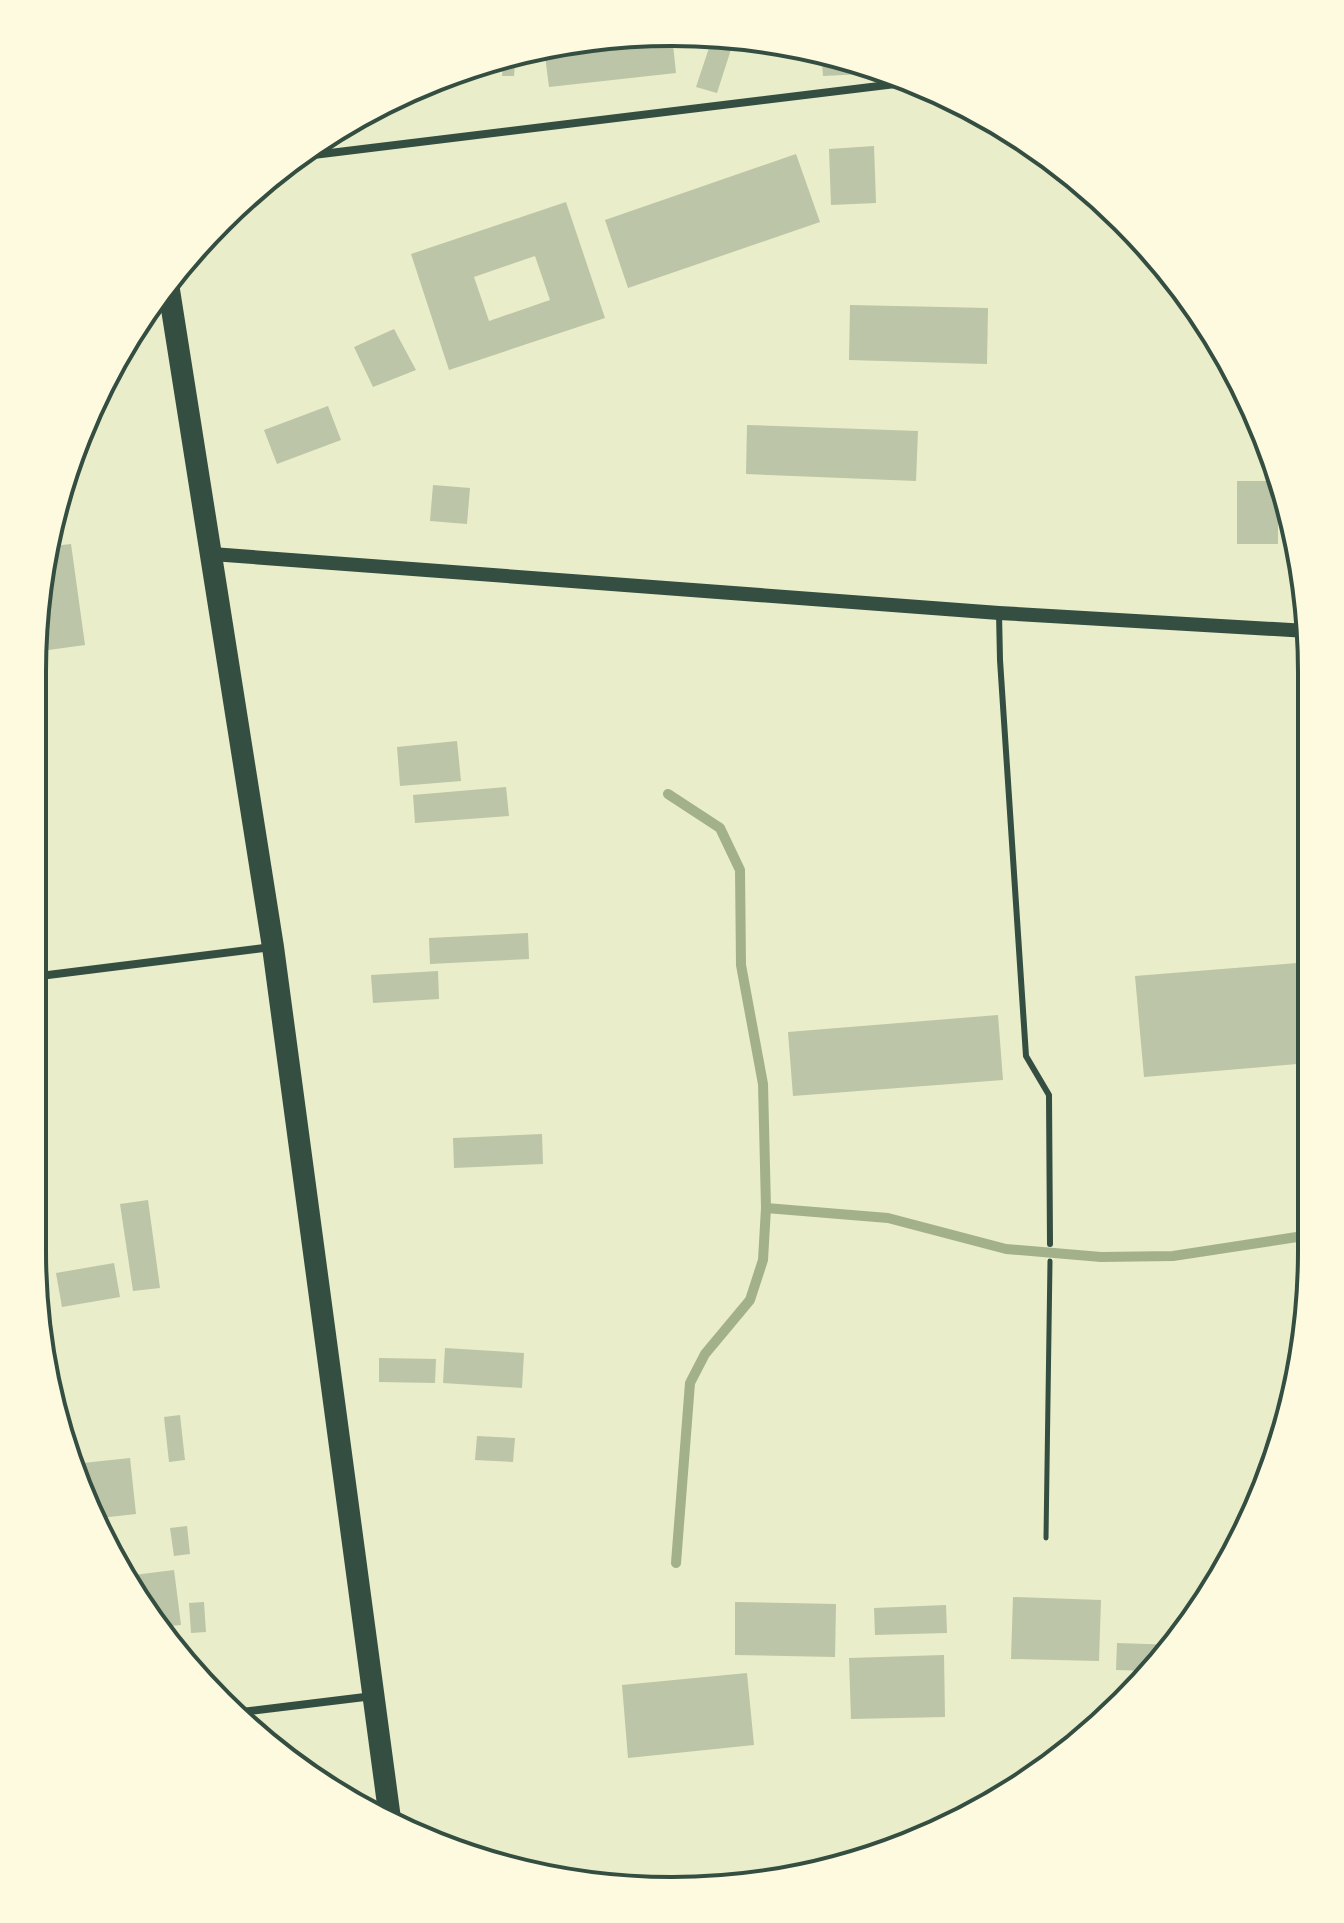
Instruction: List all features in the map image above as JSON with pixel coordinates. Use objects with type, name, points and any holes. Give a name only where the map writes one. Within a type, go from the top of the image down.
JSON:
[{"type":"highway","points":[[170,298],[273,947],[389,1809]]},
{"type":"street","points":[[321,154],[888,85]]},
{"type":"street","points":[[212,554],[999,613],[1297,630]]},
{"type":"street","points":[[46,975],[273,947]]},
{"type":"street","points":[[247,1711],[374,1696]]},
{"type":"lane","points":[[999,613],[1026,1056],[1049,1095],[1050,1244]]},
{"type":"path","points":[[1046,1538],[1050,1270]]},
{"type":"building","points":[[673,46],[676,73],[549,87],[545,59],[590,51]]},
{"type":"building","points":[[709,47],[731,49],[717,93],[696,87]]},
{"type":"building","points":[[822,64],[858,74],[823,76]]},
{"type":"building","points":[[515,66],[514,76],[502,76],[503,69]]},
{"type":"building","points":[[874,146],[876,203],[831,205],[829,149]]},
{"type":"building","points":[[796,154],[820,222],[628,288],[605,220]]},
{"type":"building","points":[[566,202],[605,318],[449,370],[411,254]],"holes":[[[535,256],[550,300],[489,321],[474,277]]]},
{"type":"building","points":[[850,305],[988,308],[987,364],[849,360]]},
{"type":"building","points":[[394,329],[416,370],[373,387],[354,347]]},
{"type":"building","points":[[328,406],[341,440],[277,464],[264,430]]},
{"type":"building","points":[[747,425],[918,431],[916,481],[746,474]]},
{"type":"building","points":[[1237,481],[1268,481],[1278,514],[1278,544],[1237,544]]},
{"type":"building","points":[[433,485],[470,488],[467,524],[430,521]]},
{"type":"building","points":[[71,544],[85,645],[47,650],[51,590],[59,545]]},
{"type":"building","points":[[457,741],[461,781],[400,786],[397,747]]},
{"type":"building","points":[[506,787],[509,816],[415,823],[413,795]]},
{"type":"building","points":[[528,933],[529,959],[430,964],[429,938]]},
{"type":"building","points":[[1298,963],[1298,1064],[1144,1077],[1135,976]]},
{"type":"building","points":[[438,971],[439,999],[373,1003],[371,975]]},
{"type":"building","points":[[998,1015],[1003,1080],[793,1096],[788,1032]]},
{"type":"building","points":[[542,1134],[543,1164],[454,1168],[453,1138]]},
{"type":"building","points":[[148,1200],[160,1288],[133,1291],[120,1204]]},
{"type":"building","points":[[114,1263],[120,1297],[62,1307],[56,1273]]},
{"type":"building","points":[[445,1348],[524,1353],[522,1388],[443,1383]]},
{"type":"building","points":[[379,1358],[436,1359],[435,1383],[379,1382]]},
{"type":"building","points":[[180,1415],[185,1460],[169,1462],[164,1417]]},
{"type":"building","points":[[477,1436],[515,1438],[513,1462],[475,1460]]},
{"type":"building","points":[[130,1458],[136,1514],[106,1517],[83,1463]]},
{"type":"building","points":[[187,1526],[190,1554],[174,1556],[170,1528]]},
{"type":"building","points":[[174,1570],[181,1625],[171,1626],[137,1575]]},
{"type":"building","points":[[1013,1597],[1101,1600],[1099,1661],[1011,1659]]},
{"type":"building","points":[[204,1602],[206,1632],[191,1633],[189,1603]]},
{"type":"building","points":[[735,1602],[836,1604],[835,1657],[735,1655]]},
{"type":"building","points":[[946,1605],[947,1633],[875,1635],[874,1608]]},
{"type":"building","points":[[1117,1643],[1159,1644],[1137,1671],[1116,1670]]},
{"type":"building","points":[[944,1655],[945,1717],[851,1719],[849,1658]]},
{"type":"building","points":[[747,1673],[754,1745],[628,1758],[622,1685]]},
{"type":"waterway","points":[[668,794],[720,828],[740,870],[741,965],[763,1084],[766,1208],[763,1260],[750,1300],[705,1354],[690,1383],[676,1563]]},
{"type":"waterway","points":[[766,1208],[888,1218],[1006,1249],[1101,1257],[1173,1256],[1298,1237]]}]
